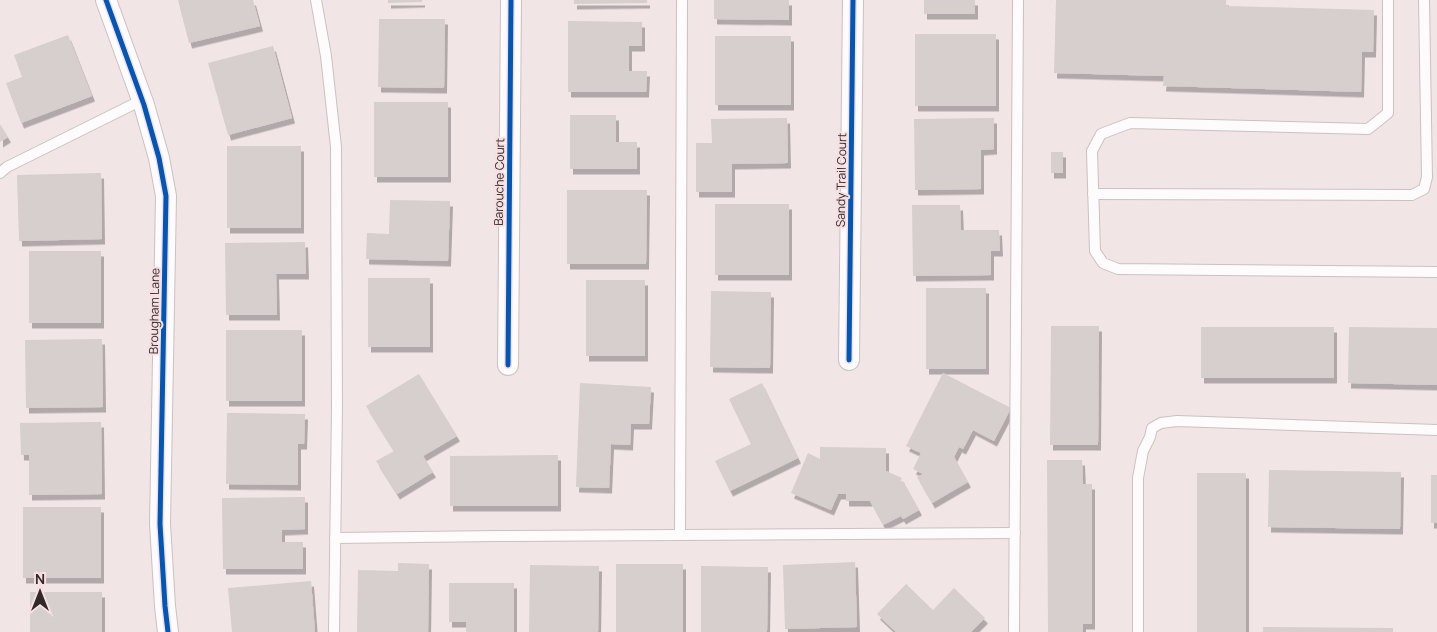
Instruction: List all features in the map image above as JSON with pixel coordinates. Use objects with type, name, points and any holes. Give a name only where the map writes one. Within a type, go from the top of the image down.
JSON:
[{"type":"street","name":"Brougham Lane","points":[[106,0],[142,100],[159,158],[166,196],[160,524],[168,632]]},
{"type":"street","name":"Barouche Court","points":[[508,364],[511,0]]},
{"type":"street","name":"Sandy Trail Court","points":[[849,360],[853,0]]},
{"type":"lane","points":[[316,0],[326,56],[336,147],[338,407],[334,632]]},
{"type":"lane","points":[[680,535],[682,0]]},
{"type":"lane","points":[[1014,632],[1018,0]]},
{"type":"lane","points":[[1388,0],[1388,113],[1368,129],[1130,123],[1101,134],[1092,151],[1095,251],[1103,263],[1118,269],[1437,272]]},
{"type":"lane","points":[[1093,194],[1412,195],[1424,189],[1427,177],[1424,0]]},
{"type":"lane","points":[[0,173],[7,167],[142,100]]},
{"type":"lane","points":[[1138,632],[1138,478],[1143,451],[1152,428],[1161,423],[1177,421],[1437,430]]},
{"type":"lane","points":[[335,538],[1015,533]]},
{"type":"building","points":[[178,0],[253,0],[260,26],[189,43]]},
{"type":"building","points":[[388,0],[422,0],[422,2],[388,3]]},
{"type":"building","points":[[574,0],[647,0],[647,3],[574,4]]},
{"type":"building","points":[[714,0],[789,0],[789,20],[714,19]]},
{"type":"building","points":[[924,0],[975,0],[975,14],[924,14]]},
{"type":"building","points":[[1056,0],[1226,0],[1226,6],[1374,10],[1373,52],[1362,52],[1361,92],[1163,86],[1164,76],[1054,73]]},
{"type":"building","points":[[379,19],[445,19],[444,88],[378,87]]},
{"type":"building","points":[[568,21],[642,22],[642,46],[629,46],[629,71],[647,71],[646,92],[568,92]]},
{"type":"building","points":[[915,34],[996,34],[996,106],[915,106]]},
{"type":"building","points":[[68,35],[92,96],[21,123],[6,83],[22,77],[14,55]]},
{"type":"building","points":[[715,36],[791,36],[791,105],[715,105]]},
{"type":"building","points":[[273,46],[292,118],[228,135],[208,63]]},
{"type":"building","points":[[374,102],[448,102],[448,177],[374,177]]},
{"type":"building","points":[[570,115],[616,115],[616,142],[637,142],[637,169],[570,169]]},
{"type":"building","points":[[787,118],[788,163],[732,164],[732,192],[696,192],[696,143],[712,143],[711,119]]},
{"type":"building","points":[[994,118],[994,149],[981,150],[981,189],[915,190],[914,119]]},
{"type":"building","points":[[0,124],[8,137],[0,142]]},
{"type":"building","points":[[227,146],[301,146],[301,228],[227,228]]},
{"type":"building","points":[[1051,152],[1063,152],[1063,173],[1051,173]]},
{"type":"building","points":[[101,173],[102,239],[19,241],[17,175]]},
{"type":"building","points":[[567,190],[647,190],[646,264],[567,264]]},
{"type":"building","points":[[390,200],[450,201],[448,261],[366,259],[367,233],[389,234]]},
{"type":"building","points":[[715,204],[789,204],[789,275],[715,275]]},
{"type":"building","points":[[912,205],[960,205],[961,230],[999,230],[1000,251],[991,251],[991,275],[913,276]]},
{"type":"building","points":[[305,242],[306,274],[276,274],[277,315],[226,315],[225,243]]},
{"type":"building","points":[[29,251],[101,251],[101,323],[29,323]]},
{"type":"building","points":[[368,278],[430,278],[430,347],[368,347]]},
{"type":"building","points":[[586,280],[645,280],[645,356],[586,356]]},
{"type":"building","points":[[926,288],[986,288],[986,369],[926,369]]},
{"type":"building","points":[[711,291],[771,292],[770,368],[710,367]]},
{"type":"building","points":[[1051,326],[1099,326],[1098,445],[1050,445]]},
{"type":"building","points":[[1201,327],[1334,327],[1334,378],[1201,378]]},
{"type":"building","points":[[1349,327],[1437,328],[1437,385],[1348,383]]},
{"type":"building","points":[[226,330],[302,330],[302,401],[226,401]]},
{"type":"building","points":[[102,339],[103,407],[26,408],[25,340]]},
{"type":"building","points":[[943,373],[1011,408],[994,441],[973,430],[963,449],[959,447],[954,457],[968,482],[932,503],[917,477],[923,474],[913,469],[921,453],[906,446]]},
{"type":"building","points":[[419,374],[457,436],[423,456],[433,472],[397,494],[376,461],[394,451],[366,406]]},
{"type":"building","points":[[580,383],[651,387],[649,424],[631,424],[630,445],[611,444],[609,488],[576,487]]},
{"type":"building","points":[[762,383],[798,458],[730,491],[715,461],[751,444],[729,399]]},
{"type":"building","points":[[227,413],[305,414],[304,444],[298,444],[298,485],[226,484]]},
{"type":"building","points":[[101,422],[102,494],[29,495],[29,455],[21,455],[20,423]]},
{"type":"building","points":[[820,447],[886,448],[886,471],[902,478],[900,482],[903,481],[919,510],[903,519],[901,516],[883,525],[870,501],[846,501],[846,494],[838,494],[831,510],[791,493],[808,453],[820,459]]},
{"type":"building","points":[[558,455],[558,506],[450,506],[450,456]]},
{"type":"building","points":[[1047,460],[1082,460],[1083,484],[1092,484],[1092,624],[1083,624],[1083,632],[1048,632]]},
{"type":"building","points":[[1269,470],[1401,472],[1400,529],[1268,527]]},
{"type":"building","points":[[1197,473],[1246,473],[1246,632],[1197,632]]},
{"type":"building","points":[[1431,475],[1437,475],[1437,523],[1431,523]]},
{"type":"building","points":[[305,497],[305,529],[282,530],[282,542],[303,542],[303,569],[223,569],[222,498]]},
{"type":"building","points":[[23,507],[101,507],[101,578],[23,578]]},
{"type":"building","points":[[855,562],[857,627],[785,629],[783,565]]},
{"type":"building","points":[[398,563],[429,564],[428,632],[357,632],[358,570],[398,571]]},
{"type":"building","points":[[616,564],[683,564],[683,632],[616,632]]},
{"type":"building","points":[[530,565],[599,566],[598,632],[529,632]]},
{"type":"building","points":[[701,566],[768,567],[767,632],[701,632]]},
{"type":"building","points":[[311,581],[315,632],[232,632],[228,588]]},
{"type":"building","points":[[449,583],[514,583],[514,632],[466,632],[466,622],[449,622]]},
{"type":"building","points":[[906,584],[933,610],[954,588],[985,618],[971,632],[896,632],[877,614]]},
{"type":"building","points":[[30,592],[102,592],[102,632],[30,632]]},
{"type":"building","points":[[1263,627],[1393,628],[1393,632],[1263,632]]},
{"type":"cycle path","points":[[106,0],[144,105],[159,158],[166,196],[160,524],[168,632]]},
{"type":"cycle path","points":[[508,365],[511,0]]},
{"type":"cycle path","points":[[849,360],[853,0]]}]
